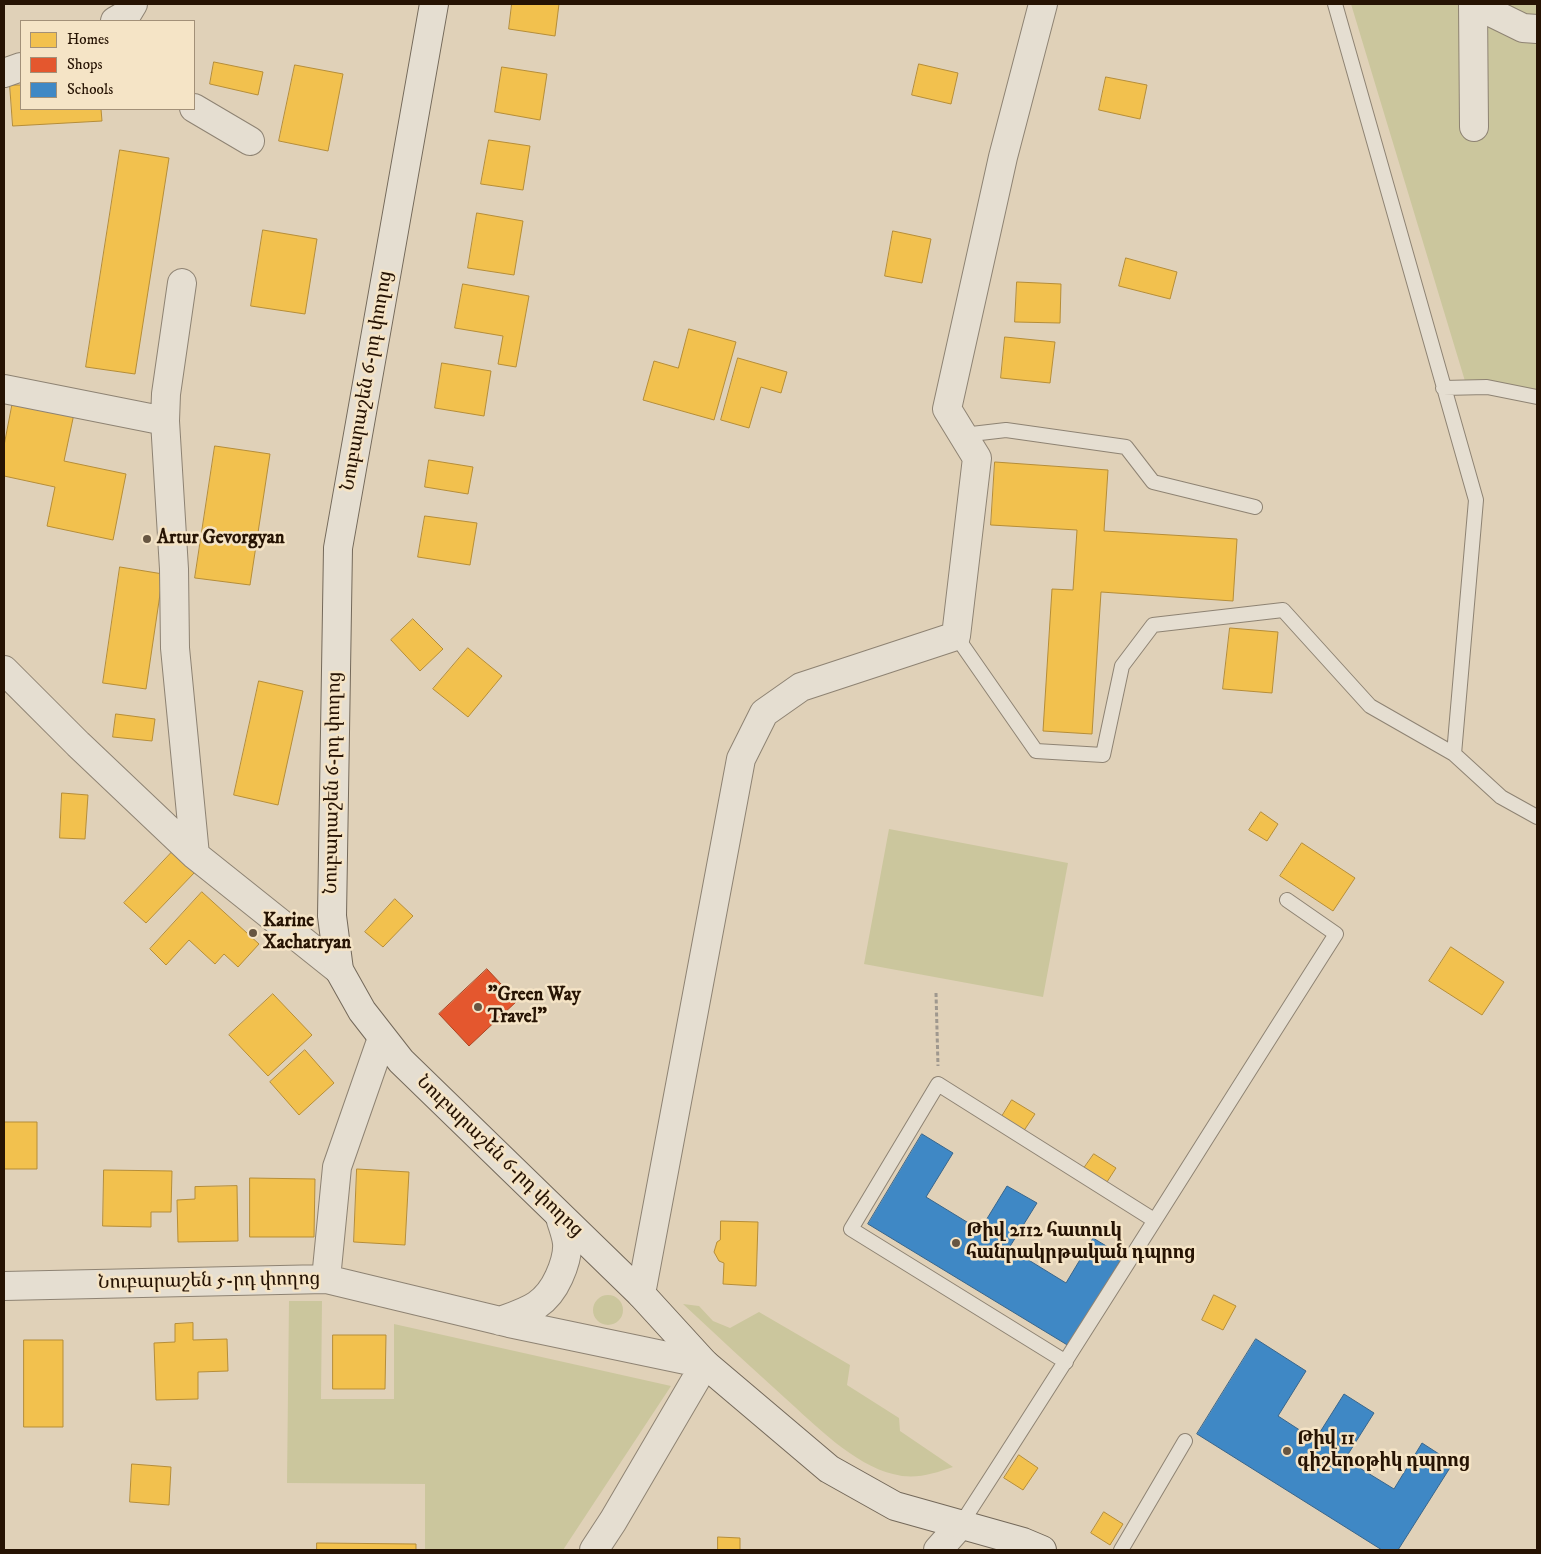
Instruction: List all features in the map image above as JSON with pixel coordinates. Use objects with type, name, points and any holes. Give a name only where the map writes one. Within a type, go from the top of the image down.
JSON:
[{"type":"street","name":"Նուբարաշեն 6-րդ փողոց","points":[[434,4],[338,548],[332,916],[338,970],[362,1011],[401,1061],[641,1294],[705,1364],[829,1469],[895,1506],[1023,1542],[1042,1550]]},
{"type":"street","points":[[641,1294],[741,759],[764,713],[801,687],[956,636],[977,458],[947,410],[1003,157],[1043,4]]},
{"type":"street","points":[[1474,127],[1474,4],[1524,28],[1537,29]]},
{"type":"street","points":[[4,73],[20,67]]},
{"type":"street","points":[[195,109],[250,141]]},
{"type":"street","points":[[182,282],[166,394],[165,421],[174,569],[175,648],[195,855]]},
{"type":"street","points":[[4,389],[165,421]]},
{"type":"street","points":[[4,670],[78,744],[195,855],[338,970]]},
{"type":"street","points":[[326,1279],[337,1167],[382,1038]]},
{"type":"street","points":[[500,1321],[526,1312],[542,1303],[554,1289],[566,1258],[566,1243],[560,1217]]},
{"type":"street","name":"Նուբարաշեն 5-րդ փողոց","points":[[4,1286],[326,1279],[500,1321],[705,1364]]},
{"type":"street","points":[[594,1550],[705,1364]]},
{"type":"street","points":[[938,1550],[962,1524]]},
{"type":"lane","points":[[1335,4],[1476,500],[1454,754]]},
{"type":"lane","points":[[1444,388],[1487,387],[1537,397]]},
{"type":"lane","points":[[963,435],[1006,430],[1126,447],[1153,482],[1254,507]]},
{"type":"lane","points":[[956,636],[1036,750],[1103,756],[1122,666],[1153,624],[1283,610],[1370,706],[1454,754],[1501,797],[1537,817]]},
{"type":"lane","points":[[962,1524],[1336,934],[1287,900]]},
{"type":"lane","points":[[1066,1362],[851,1229],[938,1084],[1154,1220]]},
{"type":"lane","points":[[1121,1550],[1185,1441]]},
{"type":"path","points":[[936,993],[938,1084]]},
{"type":"shaded area","points":[[1351,4],[1537,4],[1537,402],[1468,391]]},
{"type":"shaded area","points":[[889,829],[1068,863],[1043,997],[864,964]]},
{"type":"shaded area","points":[[608,1295],[614,1296],[622,1304],[622,1316],[614,1324],[608,1325],[602,1324],[594,1316],[593,1310],[594,1304],[602,1296]]},
{"type":"shaded area","points":[[289,1301],[322,1301],[321,1399],[394,1399],[394,1324],[671,1386],[563,1550],[425,1550],[425,1484],[287,1483]]},
{"type":"shaded area","points":[[683,1304],[699,1306],[713,1321],[730,1328],[759,1312],[850,1365],[847,1385],[899,1418],[900,1431],[953,1467],[931,1474],[901,1476],[878,1469],[849,1453],[822,1431]]},
{"type":"building: Homes","points":[[512,4],[559,4],[555,36],[509,29]]},
{"type":"building: Homes","points":[[214,62],[263,72],[258,95],[210,84]]},
{"type":"building: Homes","points":[[919,64],[958,73],[951,104],[912,95]]},
{"type":"building: Homes","points":[[295,65],[343,74],[328,151],[279,141]]},
{"type":"building: Homes","points":[[502,67],[547,74],[540,120],[495,112]]},
{"type":"building: Homes","points":[[1106,77],[1147,85],[1140,119],[1099,110]]},
{"type":"building: Homes","points":[[10,85],[20,85],[20,110],[101,110],[102,121],[13,126]]},
{"type":"building: Homes","points":[[489,140],[530,146],[523,190],[481,184]]},
{"type":"building: Homes","points":[[120,150],[169,158],[135,374],[86,367]]},
{"type":"building: Homes","points":[[477,213],[523,221],[514,275],[468,268]]},
{"type":"building: Homes","points":[[263,230],[317,239],[305,314],[251,306]]},
{"type":"building: Homes","points":[[893,231],[931,239],[922,283],[885,276]]},
{"type":"building: Homes","points":[[1126,258],[1177,272],[1170,299],[1119,286]]},
{"type":"building: Homes","points":[[1017,282],[1061,284],[1060,323],[1015,322]]},
{"type":"building: Homes","points":[[463,284],[529,296],[516,367],[498,364],[503,336],[455,328]]},
{"type":"building: Homes","points":[[689,329],[736,342],[714,420],[643,400],[654,361],[678,368]]},
{"type":"building: Homes","points":[[1005,337],[1055,342],[1050,383],[1001,378]]},
{"type":"building: Homes","points":[[738,358],[787,372],[781,393],[761,387],[749,428],[721,420]]},
{"type":"building: Homes","points":[[442,363],[491,371],[484,416],[435,408]]},
{"type":"building: Homes","points":[[14,396],[75,409],[64,461],[126,474],[113,540],[47,526],[55,487],[4,476],[4,446]]},
{"type":"building: Homes","points":[[215,446],[270,454],[250,585],[195,578]]},
{"type":"building: Homes","points":[[429,460],[473,467],[468,494],[425,487]]},
{"type":"building: Homes","points":[[995,462],[1108,470],[1104,531],[1237,539],[1233,601],[1101,592],[1092,734],[1043,731],[1052,589],[1073,590],[1077,530],[991,525]]},
{"type":"building: Homes","points":[[425,516],[477,523],[470,565],[418,557]]},
{"type":"building: Homes","points":[[120,567],[163,574],[146,689],[103,683]]},
{"type":"building: Homes","points":[[413,619],[443,649],[420,671],[391,640]]},
{"type":"building: Homes","points":[[1230,628],[1278,632],[1272,693],[1223,689]]},
{"type":"building: Homes","points":[[468,648],[502,676],[468,717],[433,689]]},
{"type":"building: Homes","points":[[259,681],[303,691],[278,805],[234,795]]},
{"type":"building: Homes","points":[[116,714],[155,719],[152,741],[113,737]]},
{"type":"building: Homes","points":[[62,793],[88,795],[85,839],[60,838]]},
{"type":"building: Homes","points":[[1261,812],[1278,824],[1267,841],[1249,830]]},
{"type":"building: Homes","points":[[1302,843],[1355,878],[1333,911],[1280,876]]},
{"type":"building: Homes","points":[[173,851],[195,872],[146,923],[124,903]]},
{"type":"building: Homes","points":[[202,892],[259,944],[238,967],[224,954],[215,964],[189,940],[166,965],[150,949]]},
{"type":"building: Homes","points":[[395,899],[413,916],[383,947],[365,932]]},
{"type":"building: Homes","points":[[1451,947],[1504,982],[1482,1015],[1429,981]]},
{"type":"building: Homes","points":[[273,994],[312,1035],[268,1076],[229,1035]]},
{"type":"building: Homes","points":[[305,1050],[334,1083],[299,1115],[270,1082]]},
{"type":"building: Homes","points":[[1012,1100],[1035,1114],[1023,1132],[1001,1118]]},
{"type":"building: Homes","points":[[4,1122],[37,1122],[37,1169],[4,1169]]},
{"type":"building: Homes","points":[[1094,1154],[1116,1168],[1105,1185],[1082,1171]]},
{"type":"building: Homes","points":[[357,1169],[409,1172],[405,1245],[354,1242]]},
{"type":"building: Homes","points":[[104,1170],[172,1171],[171,1212],[151,1212],[151,1227],[103,1226]]},
{"type":"building: Homes","points":[[250,1178],[315,1179],[314,1237],[250,1237]]},
{"type":"building: Homes","points":[[237,1186],[238,1241],[178,1242],[177,1200],[195,1199],[195,1187]]},
{"type":"building: Homes","points":[[721,1221],[758,1222],[756,1286],[723,1284],[724,1263],[719,1261],[714,1252],[717,1242],[720,1240]]},
{"type":"building: Homes","points":[[1214,1295],[1236,1306],[1223,1330],[1202,1320]]},
{"type":"building: Homes","points":[[193,1323],[193,1340],[227,1339],[228,1371],[198,1372],[198,1399],[156,1400],[154,1343],[175,1342],[175,1324]]},
{"type":"building: Homes","points":[[333,1335],[386,1335],[385,1389],[333,1389]]},
{"type":"building: Homes","points":[[24,1340],[63,1340],[63,1427],[24,1427]]},
{"type":"building: Homes","points":[[1019,1455],[1038,1468],[1023,1490],[1004,1478]]},
{"type":"building: Homes","points":[[132,1464],[171,1467],[169,1505],[130,1502]]},
{"type":"building: Homes","points":[[1104,1512],[1123,1524],[1110,1545],[1091,1533]]},
{"type":"building: Homes","points":[[718,1537],[740,1538],[740,1550],[718,1550]]},
{"type":"building: Homes","points":[[317,1543],[416,1544],[416,1550],[317,1550]]},
{"type":"building: Shops","name":"\"Green Way Travel\"","points":[[487,969],[517,1001],[469,1046],[439,1014]]},
{"type":"building: Schools","name":"Թիվ 2112 հատուկ հանրակրթական դպրոց","points":[[922,1134],[953,1153],[926,1197],[980,1230],[1007,1186],[1037,1203],[1009,1248],[1066,1283],[1093,1238],[1123,1256],[1069,1346],[868,1224]]},
{"type":"building: Schools","name":"Թիվ 11 գիշերօթիկ դպրոց","points":[[1256,1339],[1306,1371],[1278,1416],[1315,1440],[1344,1394],[1374,1413],[1345,1459],[1394,1489],[1422,1443],[1453,1463],[1398,1550],[1382,1550],[1197,1434]]},
{"type":"place","name":"Artur Gevorgyan","points":[[147,539]]},
{"type":"place","name":"Karine Xachatryan","points":[[253,933]]},
{"type":"place","name":"\"Green Way Travel\"","points":[[478,1007]]},
{"type":"place","name":"Թիվ 2112 հատուկ հանրակրթական դպրոց","points":[[956,1243]]},
{"type":"place","name":"Թիվ 11 գիշերօթիկ դպրոց","points":[[1287,1451]]}]
